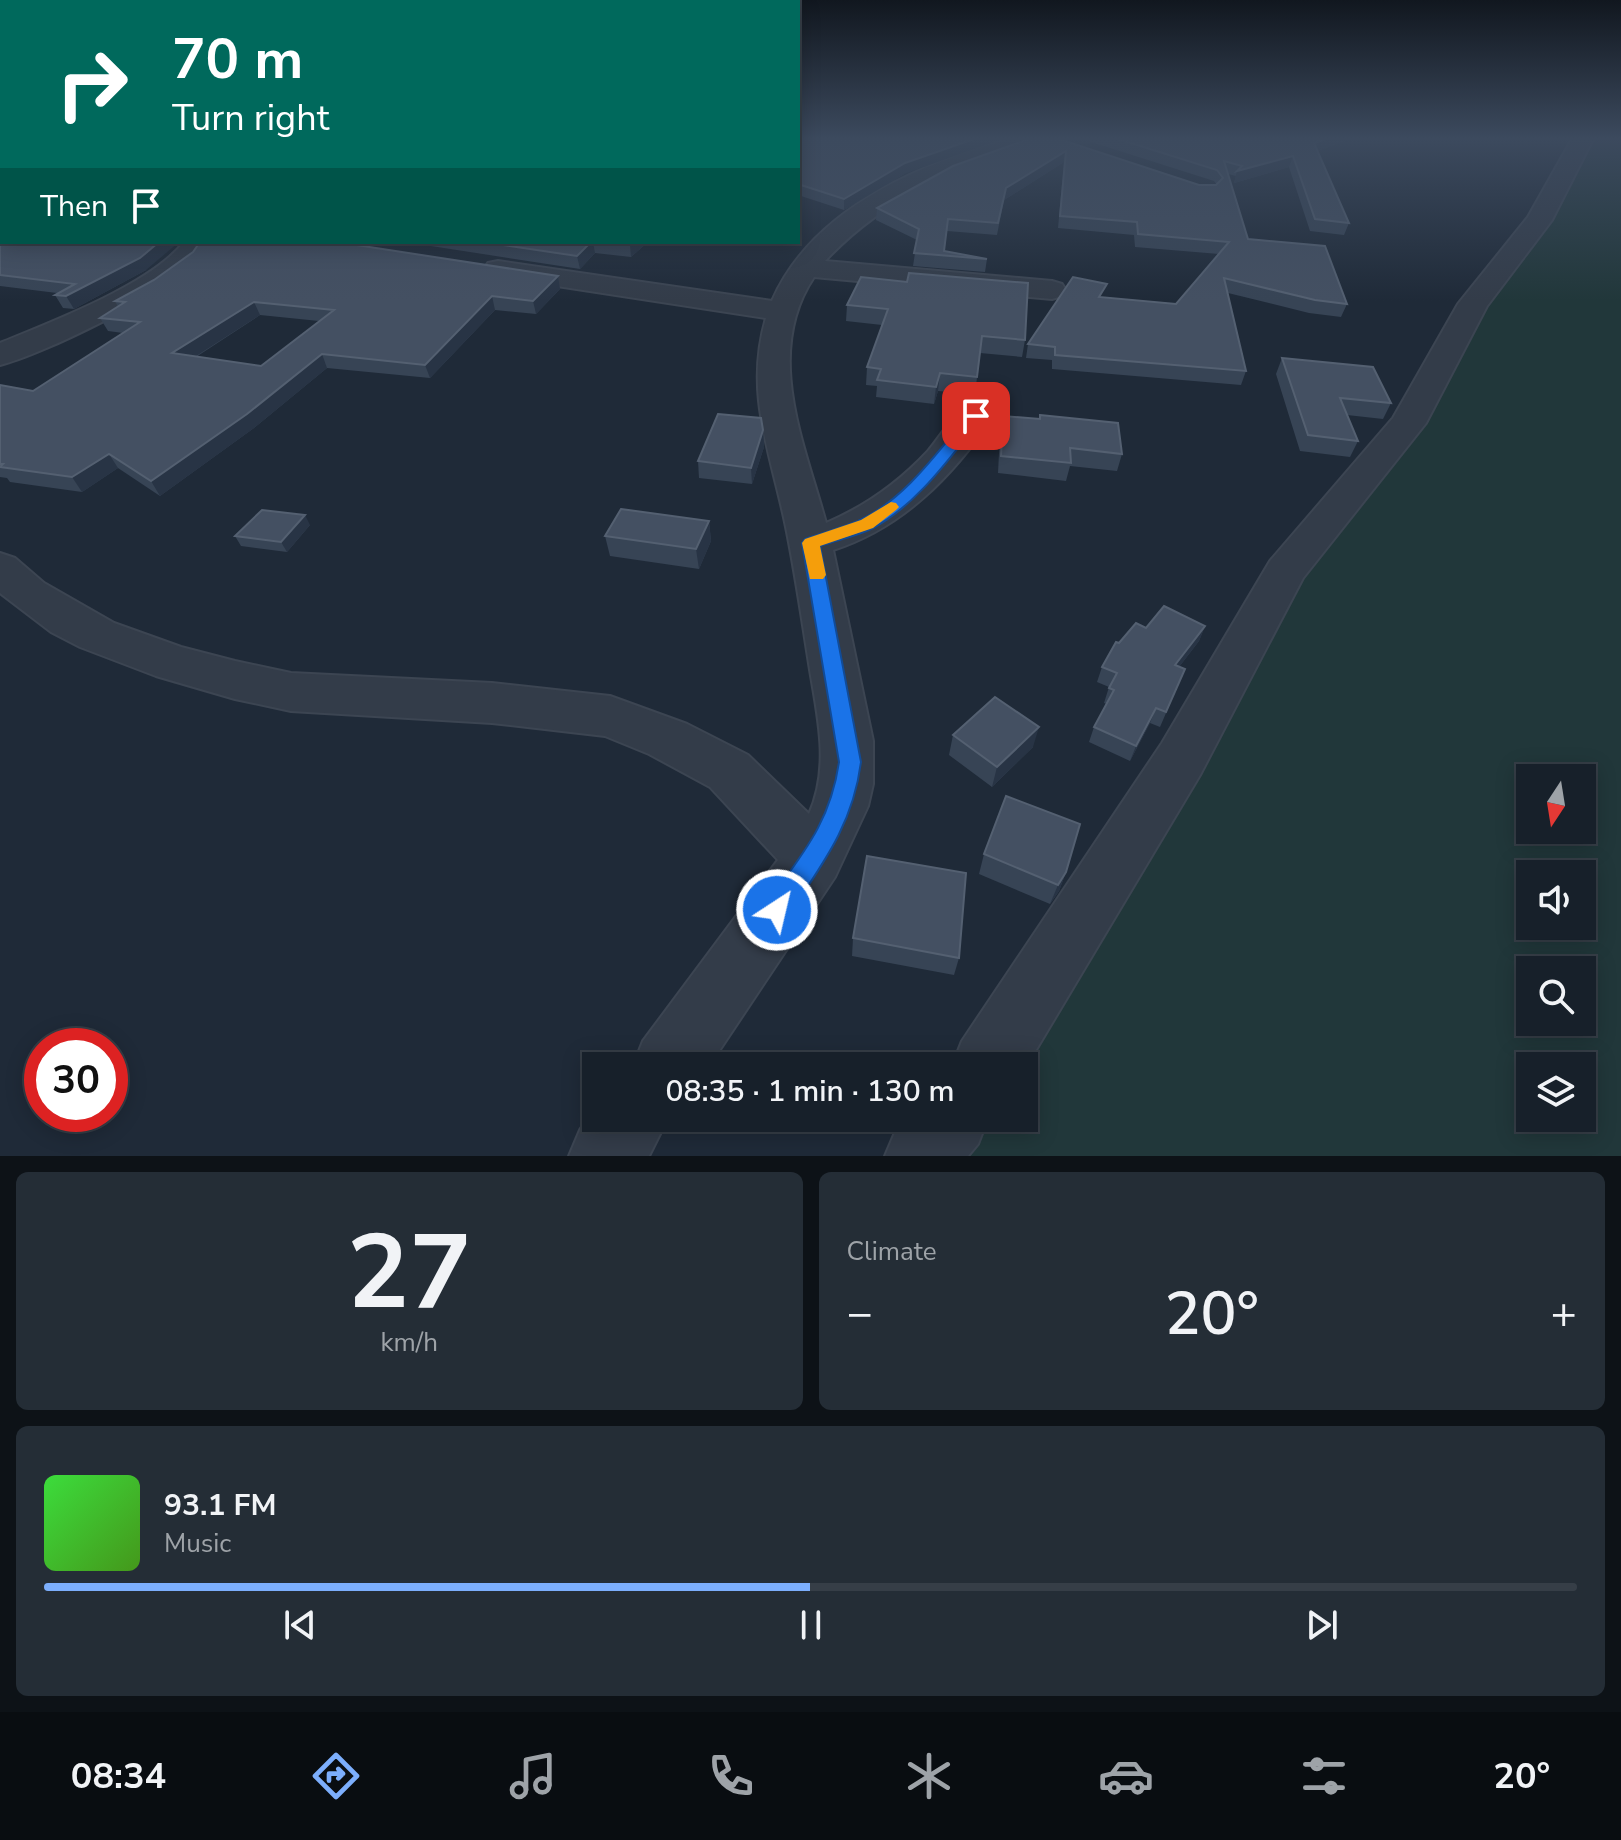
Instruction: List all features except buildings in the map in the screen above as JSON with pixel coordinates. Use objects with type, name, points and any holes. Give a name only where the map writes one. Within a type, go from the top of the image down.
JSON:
[{"type":"street","points":[[678,1052],[814,858],[832,829],[846,793],[850,762],[811,543],[778,411],[773,372],[784,312],[794,285],[848,224],[896,193]]},
{"type":"street","points":[[996,1052],[1181,759],[1285,571],[1408,423],[1473,304],[1539,220],[1553,193]]},
{"type":"street","points":[[0,355],[79,322],[104,308],[183,261],[196,244]]},
{"type":"street","points":[[520,273],[542,253]]},
{"type":"street","points":[[472,265],[784,312]]},
{"type":"street","points":[[806,268],[1052,290]]},
{"type":"street","points":[[811,543],[867,524],[895,503],[923,479],[976,416]]},
{"type":"street","points":[[0,568],[28,594],[97,635],[173,663],[235,680],[291,692],[492,703],[610,716],[668,739],[729,771],[814,858]]},
{"type":"street","points":[[606,1156],[622,1132]]},
{"type":"street","points":[[922,1156],[941,1132]]},
{"type":"green space","points":[[1565,193],[1621,193],[1621,1156],[962,1156],[980,1132],[1038,1132],[1038,1052],[1032,1052],[1302,578],[1423,428],[1486,307],[1550,223]]},
{"type":"slow traffic","points":[[817,575],[811,543],[867,524],[891,507]]},
{"type":"route","points":[[777,910],[832,829],[846,793],[850,762],[811,543],[867,524],[895,503],[923,479],[976,416]]}]
